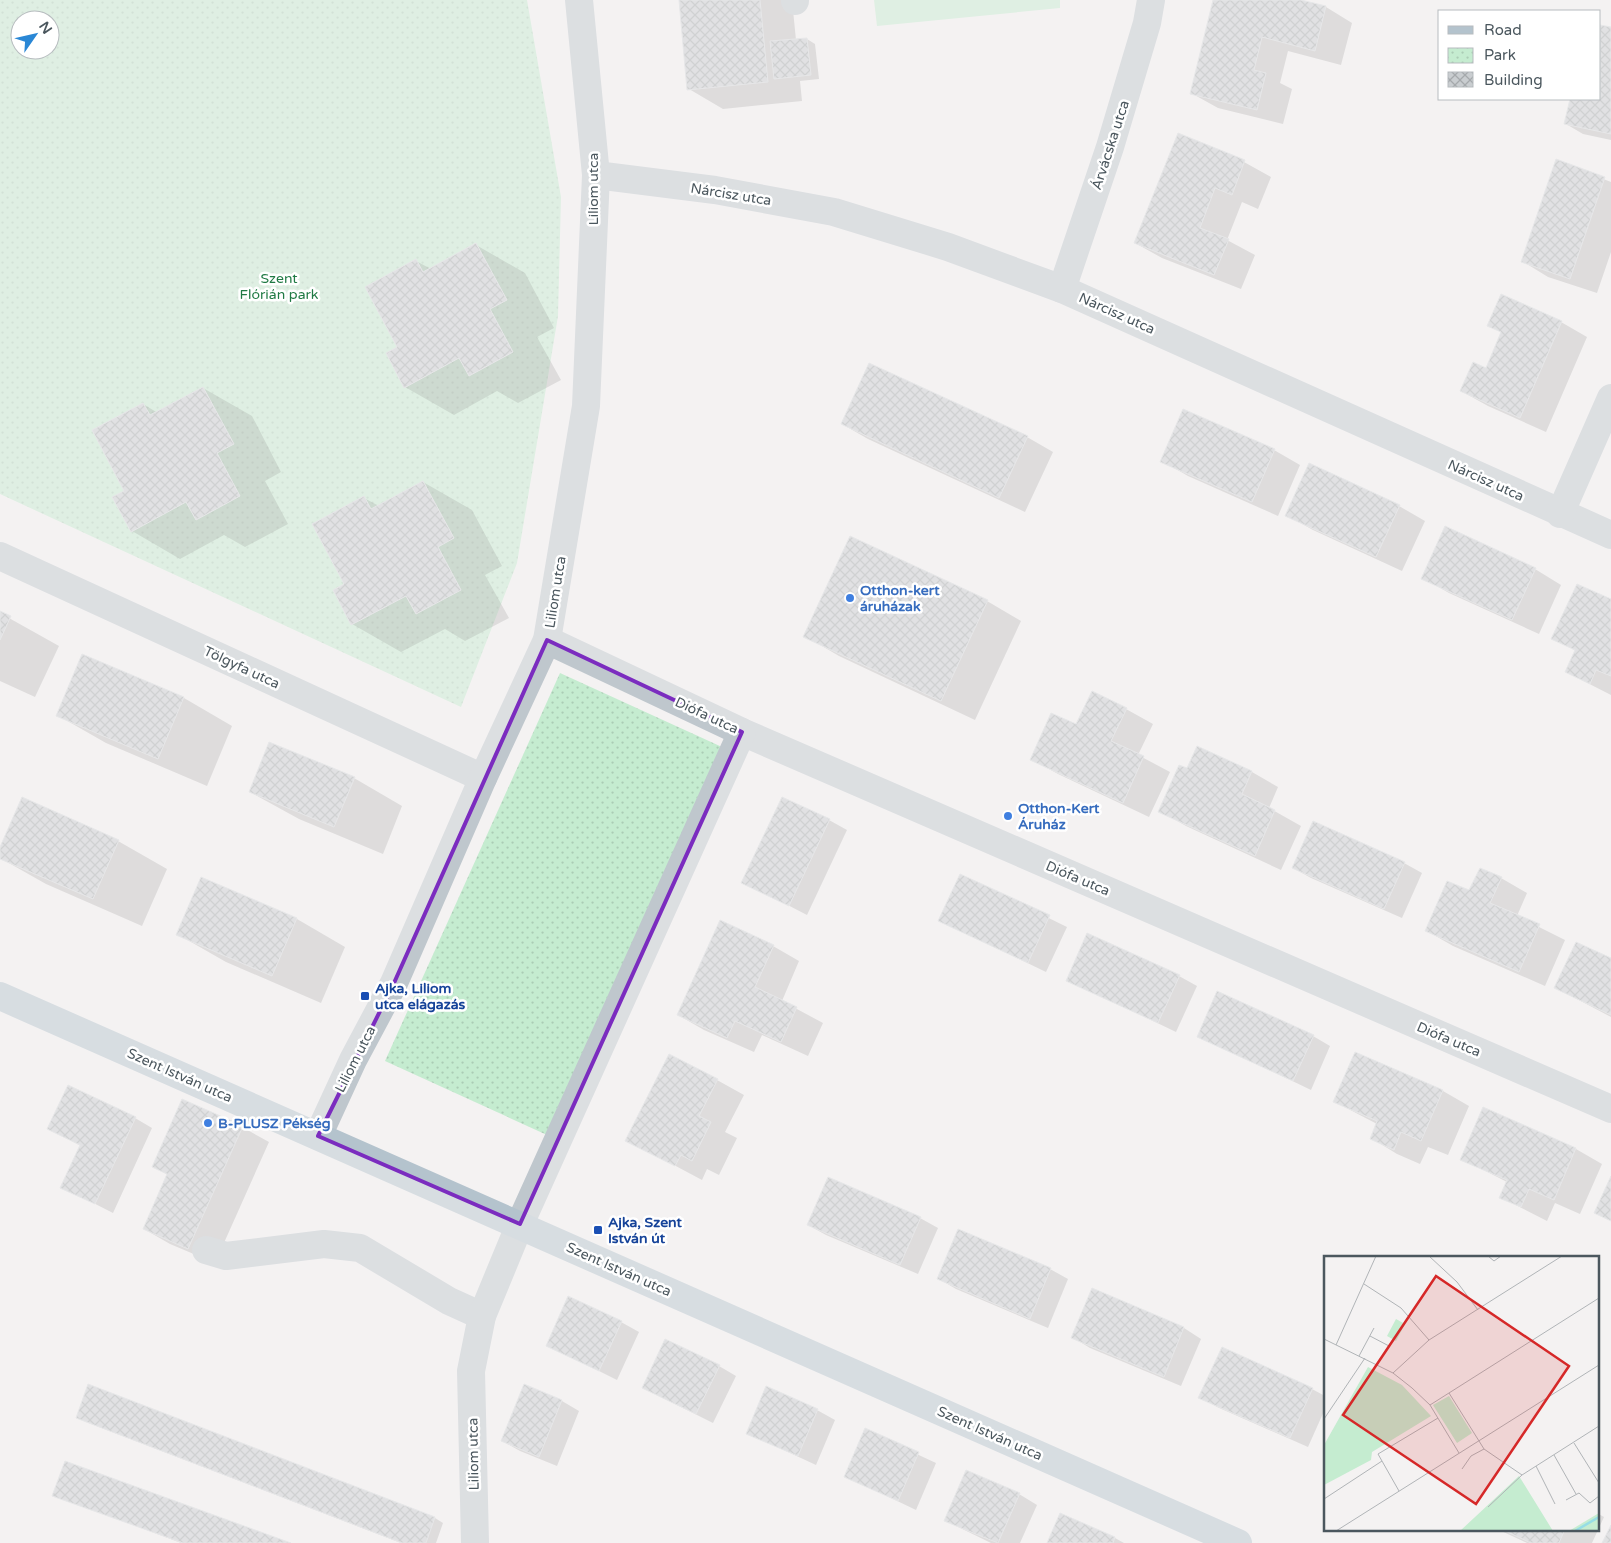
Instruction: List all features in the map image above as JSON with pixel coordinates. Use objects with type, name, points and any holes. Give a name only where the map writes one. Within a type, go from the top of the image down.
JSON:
[{"type":"main road","name":"Szent István utca","points":[[0,996],[520,1224],[1238,1543]]},
{"type":"street","name":"Liliom utca","points":[[318,1136],[353,1060],[394,983],[483,778],[547,640],[586,406],[596,175],[578,0]]},
{"type":"street","name":"Árvácska utca","points":[[1062,289],[1110,147],[1147,23],[1151,0]]},
{"type":"street","name":"Nárcisz utca","points":[[596,175],[715,190],[834,212],[948,247],[1062,289],[1611,536]]},
{"type":"street","points":[[1560,514],[1611,398]]},
{"type":"street","name":"Tölgyfa utca","points":[[0,556],[483,778]]},
{"type":"street","name":"Diófa utca","points":[[547,640],[742,732],[1611,1109]]},
{"type":"street","name":"Liliom utca","points":[[475,1543],[471,1371],[482,1316],[520,1224],[742,732]]},
{"type":"street","points":[[206,1250],[226,1256],[324,1244],[360,1248],[449,1301],[482,1316]]},
{"type":"highlighted area","points":[[547,640],[742,732],[520,1224],[318,1136],[394,983]]},
{"type":"green space","name":"Szent Flórián park","points":[[0,0],[527,0],[561,197],[558,316],[517,563],[461,707],[0,494]]},
{"type":"green space","points":[[874,0],[1060,0],[1060,8],[877,26]]},
{"type":"green space","points":[[560,673],[722,747],[547,1135],[385,1061]]},
{"type":"building","points":[[679,0],[760,0],[768,82],[687,90]]},
{"type":"building","points":[[1213,0],[1301,0],[1326,6],[1315,51],[1262,37],[1254,70],[1266,73],[1257,110],[1190,94]]},
{"type":"building","points":[[1601,25],[1611,27],[1611,134],[1564,124],[1570,100],[1601,100]]},
{"type":"building","points":[[807,38],[811,75],[774,79],[770,41]]},
{"type":"building","points":[[1178,133],[1245,160],[1232,195],[1215,188],[1200,228],[1229,239],[1214,275],[1134,243]]},
{"type":"building","points":[[1556,159],[1605,177],[1570,279],[1521,262]]},
{"type":"building","points":[[476,243],[507,300],[490,309],[513,352],[469,376],[459,358],[404,388],[386,353],[397,347],[365,287],[416,259],[423,272]]},
{"type":"building","points":[[1501,294],[1562,321],[1520,418],[1460,391],[1473,362],[1486,368],[1501,332],[1487,326]]},
{"type":"building","points":[[869,363],[1028,436],[999,498],[841,424]]},
{"type":"building","points":[[203,387],[234,444],[217,453],[240,496],[196,520],[186,502],[131,532],[112,497],[124,491],[92,430],[143,403],[150,415]]},
{"type":"building","points":[[1183,409],[1275,449],[1252,502],[1160,462]]},
{"type":"building","points":[[1309,463],[1400,505],[1376,557],[1285,516]]},
{"type":"building","points":[[423,481],[454,538],[438,547],[461,590],[416,614],[406,596],[351,625],[333,590],[344,584],[312,524],[364,496],[371,509]]},
{"type":"building","points":[[1445,526],[1536,568],[1512,620],[1421,579]]},
{"type":"building","points":[[850,536],[988,600],[941,701],[803,637]]},
{"type":"building","points":[[1577,584],[1611,599],[1611,676],[1596,670],[1590,684],[1565,672],[1575,650],[1551,639]]},
{"type":"building","points":[[0,611],[11,616],[0,640]]},
{"type":"building","points":[[82,654],[184,697],[158,759],[56,716]]},
{"type":"building","points":[[1092,691],[1127,708],[1111,741],[1144,756],[1123,803],[1030,760],[1051,713],[1076,724]]},
{"type":"building","points":[[269,742],[355,777],[334,827],[249,792]]},
{"type":"building","points":[[1197,746],[1252,771],[1242,794],[1275,810],[1255,856],[1158,812],[1179,765],[1187,768]]},
{"type":"building","points":[[22,797],[119,840],[93,899],[0,859],[0,847]]},
{"type":"building","points":[[782,797],[830,819],[789,906],[741,883]]},
{"type":"building","points":[[1313,821],[1405,862],[1384,909],[1292,868]]},
{"type":"building","points":[[1480,868],[1502,877],[1490,903],[1540,924],[1519,972],[1425,931],[1447,881],[1469,890]]},
{"type":"building","points":[[960,874],[1050,915],[1028,963],[938,921]]},
{"type":"building","points":[[201,877],[297,918],[272,976],[176,935]]},
{"type":"building","points":[[720,920],[774,945],[755,987],[797,1007],[781,1042],[735,1021],[727,1038],[677,1015]]},
{"type":"building","points":[[1087,933],[1180,975],[1158,1023],[1066,981]]},
{"type":"building","points":[[1576,942],[1611,958],[1611,1015],[1554,988]]},
{"type":"building","points":[[1217,991],[1314,1035],[1293,1081],[1197,1037]]},
{"type":"building","points":[[1355,1052],[1443,1090],[1421,1141],[1401,1132],[1394,1150],[1370,1139],[1377,1121],[1333,1102]]},
{"type":"building","points":[[669,1054],[718,1079],[699,1116],[711,1122],[692,1161],[681,1155],[675,1166],[625,1141]]},
{"type":"building","points":[[68,1085],[136,1117],[95,1204],[60,1188],[80,1145],[47,1129]]},
{"type":"building","points":[[182,1099],[243,1126],[188,1249],[143,1229],[167,1174],[152,1167]]},
{"type":"building","points":[[1483,1107],[1576,1148],[1554,1200],[1529,1189],[1521,1207],[1499,1198],[1507,1180],[1460,1160]]},
{"type":"building","points":[[1611,1176],[1611,1221],[1594,1213]]},
{"type":"building","points":[[828,1177],[921,1217],[900,1265],[807,1225]]},
{"type":"building","points":[[958,1229],[1051,1268],[1030,1319],[937,1279]]},
{"type":"building","points":[[1092,1288],[1184,1327],[1164,1377],[1071,1338]]},
{"type":"building","points":[[568,1296],[622,1321],[599,1371],[546,1346]]},
{"type":"building","points":[[665,1339],[720,1365],[696,1414],[642,1388]]},
{"type":"building","points":[[1222,1347],[1313,1388],[1290,1438],[1198,1398]]},
{"type":"building","points":[[88,1384],[435,1517],[426,1543],[402,1543],[76,1418]]},
{"type":"building","points":[[524,1384],[562,1400],[539,1457],[501,1441]]},
{"type":"building","points":[[766,1386],[818,1409],[798,1456],[746,1434]]},
{"type":"building","points":[[865,1428],[919,1452],[898,1501],[844,1477]]},
{"type":"building","points":[[65,1461],[291,1543],[183,1543],[52,1496]]},
{"type":"building","points":[[966,1470],[1020,1493],[998,1543],[944,1521]]},
{"type":"building","points":[[1060,1513],[1115,1537],[1113,1543],[1047,1543]]},
{"type":"building","points":[[1611,1525],[1611,1543],[1602,1543]]},
{"type":"building","points":[[1503,1530],[1565,1530],[1559,1543],[1531,1543]]},
{"type":"place","name":"Otthon-kert áruházak","points":[[850,598]]},
{"type":"place","name":"Otthon-Kert Áruház","points":[[1008,816]]},
{"type":"place","name":"Ajka, Liliom utca elágazás","points":[[365,996]]},
{"type":"place","name":"B-PLUSZ Pékség","points":[[208,1123]]},
{"type":"place","name":"Ajka, Szent István út","points":[[598,1230]]}]
